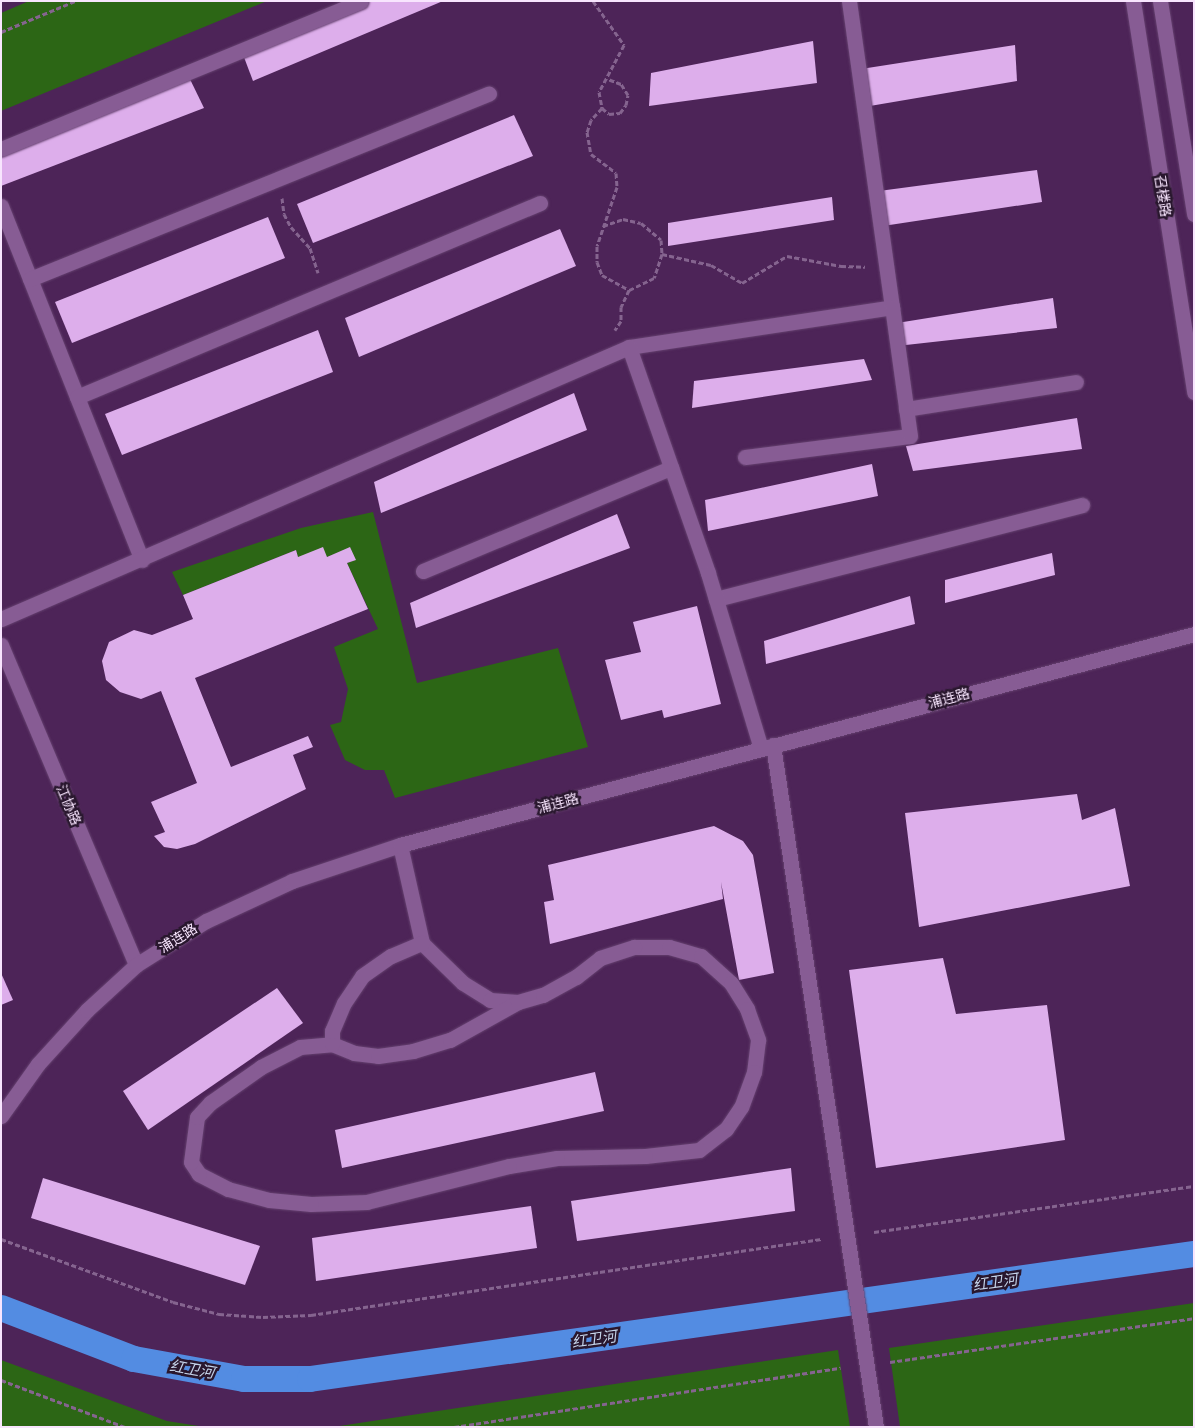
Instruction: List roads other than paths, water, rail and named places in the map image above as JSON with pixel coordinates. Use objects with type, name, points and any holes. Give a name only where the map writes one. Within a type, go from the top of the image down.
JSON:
[{"type":"street","points":[[1,149],[361,1]]},
{"type":"street","points":[[744,458],[910,436],[849,1]]},
{"type":"street","name":"召楼路","points":[[1133,1],[1194,392]]},
{"type":"street","name":"召楼路","points":[[1160,1],[1194,214]]},
{"type":"street","points":[[30,279],[489,94]]},
{"type":"street","points":[[78,397],[540,203]]},
{"type":"street","points":[[1,206],[142,560]]},
{"type":"street","points":[[1,619],[142,560],[622,350],[892,307]]},
{"type":"street","points":[[622,350],[671,468],[767,747],[847,1236],[876,1427]]},
{"type":"street","points":[[906,409],[1076,382]]},
{"type":"street","points":[[423,571],[671,468]]},
{"type":"street","points":[[716,599],[1082,505]]},
{"type":"street","name":"浦连路","points":[[1,1116],[50,1051],[87,1010],[136,965],[206,921],[284,885],[400,845],[1194,634]]},
{"type":"street","name":"江协路","points":[[2,647],[136,965]]},
{"type":"street","points":[[400,845],[422,943],[463,983],[490,1000],[518,1002]]},
{"type":"street","points":[[332,1044],[332,1030],[344,1003],[362,976],[391,956],[422,943]]},
{"type":"street","points":[[634,947],[669,947],[702,956],[731,983],[747,1009],[758,1040],[754,1072],[741,1107],[726,1129],[698,1150],[645,1156],[557,1158],[509,1166],[367,1202],[311,1204],[269,1200],[228,1189],[199,1174],[191,1162],[192,1140],[197,1117],[210,1103],[261,1067],[300,1048],[332,1044],[354,1053],[378,1056],[413,1051],[450,1040],[518,1002],[544,994],[576,977],[600,958],[634,947]]},
{"type":"waterway","name":"红卫河","points":[[1,1308],[134,1359],[244,1379],[310,1379],[1194,1254]]}]
